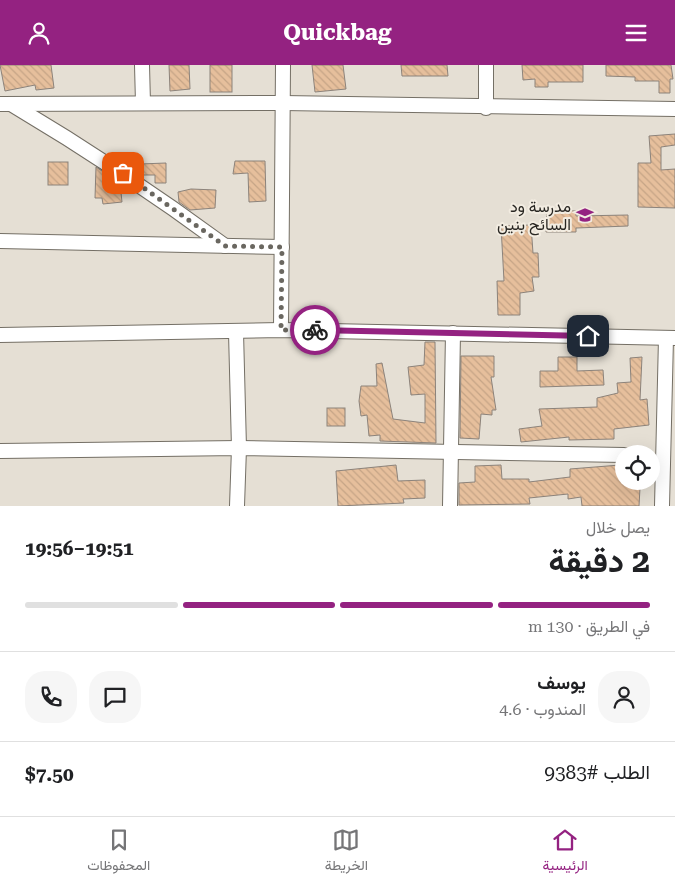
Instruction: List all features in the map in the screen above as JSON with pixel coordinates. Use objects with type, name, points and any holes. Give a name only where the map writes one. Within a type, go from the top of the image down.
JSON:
[{"type":"street","points":[[142,65],[143,103]]},
{"type":"street","points":[[281,330],[283,65]]},
{"type":"street","points":[[486,65],[486,108]]},
{"type":"street","points":[[5,104],[283,103],[486,108],[675,109]]},
{"type":"street","points":[[5,104],[64,134],[153,193],[225,246]]},
{"type":"street","points":[[0,241],[282,247]]},
{"type":"street","points":[[0,335],[281,330],[670,338],[658,445]]},
{"type":"street","points":[[236,332],[239,448],[237,506]]},
{"type":"street","points":[[450,506],[453,333]]},
{"type":"street","points":[[0,451],[239,448],[450,454],[615,455]]},
{"type":"street","points":[[660,486],[662,506]]},
{"type":"building","points":[[0,65],[51,65],[54,88],[36,90],[35,85],[5,91]]},
{"type":"building","points":[[169,65],[189,65],[190,89],[170,91]]},
{"type":"building","points":[[210,65],[232,65],[232,92],[210,92]]},
{"type":"building","points":[[312,65],[343,65],[346,89],[315,92]]},
{"type":"building","points":[[401,65],[447,65],[448,76],[402,76]]},
{"type":"building","points":[[522,65],[583,65],[583,82],[548,82],[548,87],[535,87],[535,79],[523,80]]},
{"type":"building","points":[[606,65],[671,65],[673,79],[670,79],[670,93],[659,93],[659,81],[635,81],[635,77],[606,76]]},
{"type":"building","points":[[675,134],[675,145],[661,147],[661,170],[675,169],[675,208],[638,207],[638,163],[651,163],[649,136]]},
{"type":"building","points":[[121,159],[140,160],[140,164],[166,163],[166,183],[155,183],[155,175],[140,175],[121,163]]},
{"type":"building","points":[[235,161],[265,161],[266,201],[249,202],[248,173],[233,174]]},
{"type":"building","points":[[48,162],[68,162],[68,185],[48,185]]},
{"type":"building","points":[[96,167],[120,183],[122,202],[103,204],[102,198],[95,198]]},
{"type":"building","points":[[191,189],[216,190],[215,208],[190,210],[179,202],[178,192]]},
{"type":"building","points":[[547,210],[576,211],[576,216],[628,215],[628,226],[576,228],[576,232],[546,232]]},
{"type":"building","points":[[531,225],[533,253],[538,253],[539,277],[532,277],[534,291],[520,293],[520,315],[498,315],[497,281],[504,281],[501,226]]},
{"type":"building","points":[[425,342],[435,342],[436,443],[380,441],[380,435],[369,436],[367,415],[361,416],[359,401],[361,386],[377,386],[376,364],[382,363],[393,419],[425,423],[425,394],[411,395],[408,367],[424,365]]},
{"type":"building","points":[[461,356],[494,356],[494,377],[491,377],[496,410],[492,410],[492,415],[481,414],[479,439],[460,438]]},
{"type":"building","points":[[558,357],[577,357],[577,371],[603,370],[604,385],[540,387],[540,371],[558,371]]},
{"type":"building","points":[[642,357],[640,400],[647,399],[649,425],[614,429],[614,439],[569,440],[569,437],[521,442],[519,429],[542,426],[539,409],[597,407],[597,398],[618,393],[617,383],[631,382],[630,358]]},
{"type":"building","points":[[327,408],[345,408],[345,426],[327,426]]},
{"type":"building","points":[[396,465],[398,481],[425,480],[425,498],[403,499],[404,503],[338,506],[336,471]]},
{"type":"building","points":[[501,465],[502,479],[529,479],[529,482],[570,477],[570,469],[615,465],[615,490],[640,490],[639,506],[582,506],[581,497],[568,499],[568,494],[529,498],[530,504],[459,505],[459,483],[475,482],[475,466]]},
{"type":"way so far","points":[[123,173],[225,246],[282,247],[281,330],[315,330]]},
{"type":"place","name":"مدرسة ود السائح بنين","points":[[585,215]]},
{"type":"route","points":[[315,330],[588,336]]}]
